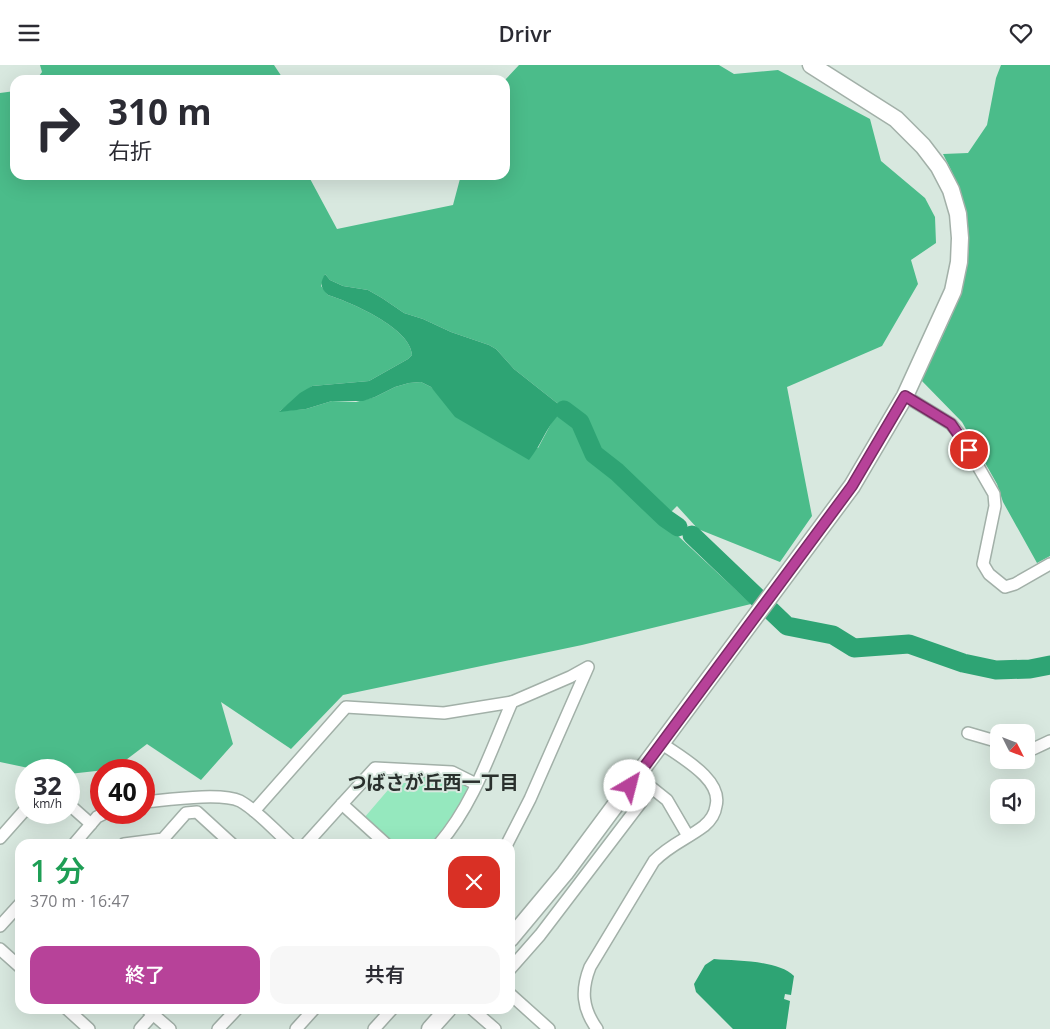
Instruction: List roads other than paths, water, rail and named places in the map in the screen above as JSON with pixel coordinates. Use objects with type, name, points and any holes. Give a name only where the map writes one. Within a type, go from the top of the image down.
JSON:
[{"type":"street","points":[[515,933],[565,873],[822,529],[852,486],[905,396],[953,291],[959,263],[960,238],[958,214],[951,190],[939,167],[923,146],[896,119],[811,65]]},
{"type":"street","points":[[905,396],[951,424],[960,435],[994,494],[995,506],[983,564],[989,574],[1005,587],[1015,584],[1050,565]]},
{"type":"street","points":[[254,811],[346,707],[444,713],[512,702],[570,677],[588,667],[530,799],[510,839]]},
{"type":"street","points":[[443,839],[454,827],[476,784],[512,702]]},
{"type":"street","points":[[968,733],[990,739]]},
{"type":"street","points":[[1035,748],[1050,741]]},
{"type":"street","points":[[597,1029],[586,1010],[584,996],[585,981],[590,967],[654,861],[666,849],[705,825],[711,819],[718,801],[717,793],[707,777],[661,743]]},
{"type":"street","points":[[310,839],[375,767],[452,772],[476,784]]},
{"type":"street","points":[[515,963],[540,935],[652,788],[667,800],[688,835]]},
{"type":"street","points":[[155,801],[220,797],[239,801],[254,811],[285,839]]},
{"type":"street","points":[[342,804],[380,839]]},
{"type":"street","points":[[163,839],[186,813],[197,813],[226,839]]},
{"type":"street","points":[[78,839],[91,825],[80,814]]},
{"type":"street","points":[[0,838],[15,821]]},
{"type":"street","points":[[0,926],[15,910]]},
{"type":"street","points":[[0,949],[15,962]]},
{"type":"street","points":[[515,998],[549,1029]]},
{"type":"street","points":[[72,1014],[89,1029]]},
{"type":"street","points":[[140,1029],[151,1014]]},
{"type":"street","points":[[156,1014],[170,1029]]},
{"type":"street","points":[[218,1029],[232,1014]]},
{"type":"street","points":[[296,1029],[310,1014]]},
{"type":"street","points":[[374,1029],[388,1014]]},
{"type":"street","points":[[430,1029],[444,1014]]},
{"type":"street","points":[[477,1014],[491,1028]]},
{"type":"waterway","points":[[564,410],[580,422],[594,454],[617,472],[665,518],[678,527]]},
{"type":"waterway","points":[[692,535],[787,626],[833,635],[854,648],[909,644],[963,663],[996,670],[1030,669],[1050,665]]},
{"type":"district","name":"つばさが丘西一丁目","points":[[433,782]]}]
